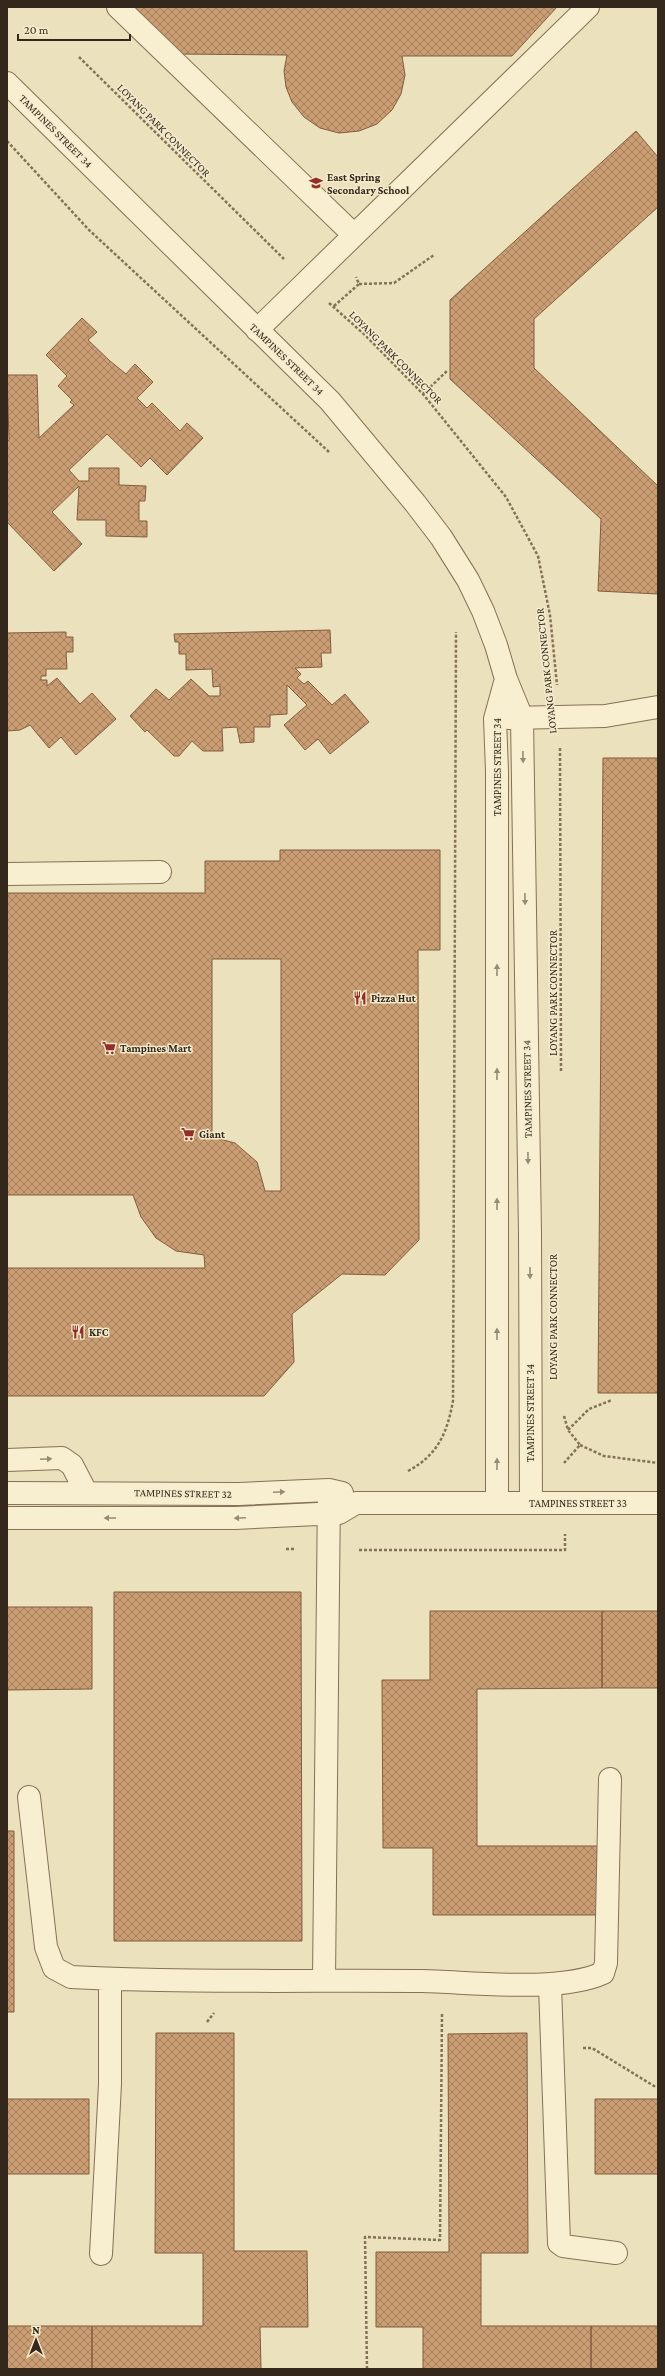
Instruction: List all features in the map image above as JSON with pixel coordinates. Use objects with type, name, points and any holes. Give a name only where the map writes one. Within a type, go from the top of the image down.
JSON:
[{"type":"street","points":[[118,7],[354,235]]},
{"type":"street","points":[[257,330],[588,7]]},
{"type":"street","name":"TAMPINES STREET 34","points":[[7,83],[330,401],[441,537],[468,580],[483,611],[506,679],[522,718],[531,1502]]},
{"type":"street","name":"TAMPINES STREET 34","points":[[497,1503],[497,860],[495,718],[506,679]]},
{"type":"street","points":[[495,718],[605,716],[658,707]]},
{"type":"street","points":[[497,860],[524,860]]},
{"type":"street","points":[[7,874],[160,872]]},
{"type":"street","points":[[496,1009],[526,1007]]},
{"type":"street","points":[[7,1460],[62,1458],[72,1465],[86,1492]]},
{"type":"street","points":[[324,1980],[328,1490]]},
{"type":"street","name":"TAMPINES STREET 32","points":[[7,1493],[86,1492],[239,1494],[328,1490],[338,1491],[356,1503]]},
{"type":"street","points":[[7,1518],[235,1518],[338,1513],[356,1503],[497,1503]]},
{"type":"street","name":"TAMPINES STREET 33","points":[[497,1503],[658,1503]]},
{"type":"street","points":[[29,1797],[46,1947],[54,1968],[71,1977],[238,1982],[324,1980],[550,1985],[595,1977],[603,1973],[606,1963],[610,1779]]},
{"type":"street","points":[[100,2254],[110,2084],[110,1979]]},
{"type":"street","points":[[550,1985],[559,2243],[563,2246],[616,2253]]},
{"type":"path","name":"LOYANG PARK CONNECTOR","points":[[79,57],[306,282],[365,335],[424,394],[506,497],[538,556],[550,615],[560,717],[561,1075]]},
{"type":"path","points":[[7,142],[89,230],[332,455]]},
{"type":"path","points":[[358,284],[394,283],[434,255]]},
{"type":"path","points":[[424,394],[448,370]]},
{"type":"path","points":[[405,1472],[421,1464],[437,1448],[449,1422],[453,1401],[457,640],[455,625]]},
{"type":"path","points":[[568,1430],[589,1409],[612,1400]]},
{"type":"path","points":[[563,1412],[568,1430],[580,1445],[604,1456],[658,1463]]},
{"type":"path","points":[[564,1502],[564,1461],[580,1445]]},
{"type":"path","points":[[367,2369],[365,2237],[440,2240],[443,1982]]},
{"type":"path","points":[[553,2048],[592,2048],[654,2086],[658,2086]]},
{"type":"building","points":[[133,7],[557,7],[512,56],[402,56],[405,75],[401,94],[392,110],[377,124],[359,131],[339,133],[320,128],[304,117],[292,102],[286,87],[284,71],[287,55],[177,54]]},
{"type":"building","points":[[636,131],[658,157],[658,207],[534,319],[534,368],[658,486],[658,594],[598,591],[601,519],[450,379],[450,300]]},
{"type":"building","points":[[82,318],[97,332],[88,340],[110,361],[126,374],[135,364],[153,382],[137,398],[147,408],[152,403],[180,431],[187,423],[203,438],[167,475],[150,458],[141,467],[107,434],[69,470],[79,481],[89,481],[89,468],[119,468],[119,485],[146,486],[145,501],[139,501],[139,521],[147,521],[147,537],[106,536],[106,520],[77,520],[79,486],[52,512],[82,544],[54,571],[7,522],[7,442],[9,440],[7,375],[37,375],[39,438],[74,405],[70,402],[72,400],[58,386],[67,376],[46,355]]},
{"type":"building","points":[[330,630],[331,653],[321,653],[322,667],[295,668],[301,674],[297,678],[304,684],[308,681],[332,705],[345,694],[369,722],[330,754],[318,739],[305,750],[284,725],[307,705],[287,685],[287,714],[270,715],[270,727],[254,727],[254,742],[240,743],[237,727],[222,728],[223,751],[203,751],[192,741],[179,756],[174,756],[147,730],[145,732],[130,716],[156,689],[169,700],[191,679],[209,696],[220,696],[220,686],[213,687],[212,669],[186,670],[186,654],[179,654],[179,642],[175,642],[174,634]]},
{"type":"building","points":[[66,632],[66,637],[73,637],[73,652],[66,652],[67,669],[46,669],[46,676],[41,676],[41,680],[47,680],[47,686],[57,678],[80,704],[92,693],[116,719],[76,755],[61,737],[49,748],[30,725],[20,730],[7,731],[7,633]]},
{"type":"building","points":[[603,758],[658,758],[658,1393],[598,1393]]},
{"type":"building","name":"Tampines Mart","points":[[280,850],[440,850],[440,950],[418,950],[419,1240],[385,1275],[342,1274],[292,1314],[294,1362],[264,1396],[7,1396],[7,1268],[205,1268],[204,1255],[176,1251],[156,1238],[141,1217],[133,1195],[7,1195],[7,893],[205,893],[205,861],[280,861]],"holes":[[[212,959],[281,959],[281,1191],[265,1191],[257,1162],[235,1143],[212,1137]]]},
{"type":"building","points":[[114,1592],[301,1592],[302,1941],[114,1941]]},
{"type":"building","points":[[7,1607],[92,1607],[92,1689],[7,1690]]},
{"type":"building","points":[[430,1611],[602,1611],[602,1688],[477,1689],[477,1846],[602,1846],[602,1915],[433,1915],[433,1848],[383,1848],[382,1680],[430,1680]]},
{"type":"building","points":[[602,1611],[658,1611],[658,1688],[602,1688]]},
{"type":"building","points":[[7,1831],[14,1831],[14,2012],[7,2012]]},
{"type":"building","points":[[156,2033],[234,2033],[234,2251],[307,2251],[308,2327],[260,2327],[261,2369],[92,2369],[92,2326],[203,2326],[203,2253],[155,2253]]},
{"type":"building","points":[[527,2033],[528,2253],[481,2253],[481,2326],[591,2326],[591,2369],[423,2369],[423,2327],[376,2327],[376,2252],[449,2252],[448,2034]]},
{"type":"building","points":[[7,2099],[89,2099],[89,2174],[7,2174]]},
{"type":"building","points":[[595,2099],[658,2099],[658,2174],[595,2174]]},
{"type":"building","points":[[7,2326],[92,2326],[92,2369],[7,2369]]},
{"type":"building","points":[[591,2326],[658,2326],[658,2369],[591,2369]]},
{"type":"place","name":"East Spring Secondary School","points":[[316,183]]},
{"type":"place","name":"Pizza Hut","points":[[360,998]]},
{"type":"place","name":"Tampines Mart","points":[[109,1048]]},
{"type":"place","name":"Giant","points":[[188,1134]]},
{"type":"place","name":"KFC","points":[[78,1332]]}]
